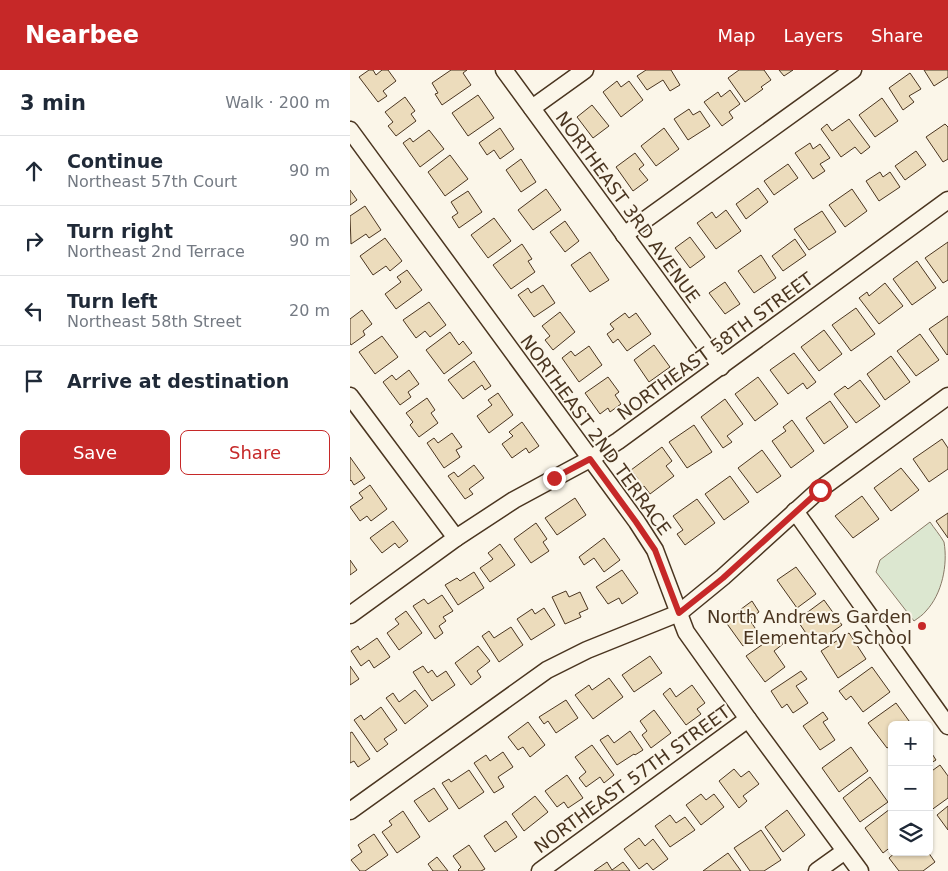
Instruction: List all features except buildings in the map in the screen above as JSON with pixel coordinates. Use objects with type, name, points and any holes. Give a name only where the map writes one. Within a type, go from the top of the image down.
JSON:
[{"type":"street","name":"NORTHEAST 3RD AVENUE","points":[[504,70],[721,367]]},
{"type":"street","points":[[532,108],[585,70]]},
{"type":"street","points":[[624,235],[853,70]]},
{"type":"street","name":"NORTHEAST 2ND TERRACE","points":[[350,130],[636,522],[655,550],[686,632],[860,871]]},
{"type":"street","name":"NORTHEAST 58TH STREET","points":[[350,615],[456,538],[514,500],[590,459],[626,435],[948,200]]},
{"type":"street","points":[[350,396],[456,538]]},
{"type":"street","points":[[350,811],[547,670],[587,650],[679,613],[723,578],[820,490],[948,396]]},
{"type":"street","points":[[795,511],[948,726]]},
{"type":"street","name":"NORTHEAST 57TH STREET","points":[[540,871],[748,719]]},
{"type":"street","points":[[817,871],[846,851]]},
{"type":"green space","points":[[930,522],[944,542],[944,569],[940,588],[932,604],[914,621],[876,572],[880,560]]},
{"type":"place","name":"North Andrews Garden Elementary School","points":[[922,626]]},
{"type":"route","points":[[554,478],[590,459],[655,550],[679,613],[723,578],[820,490]]}]
